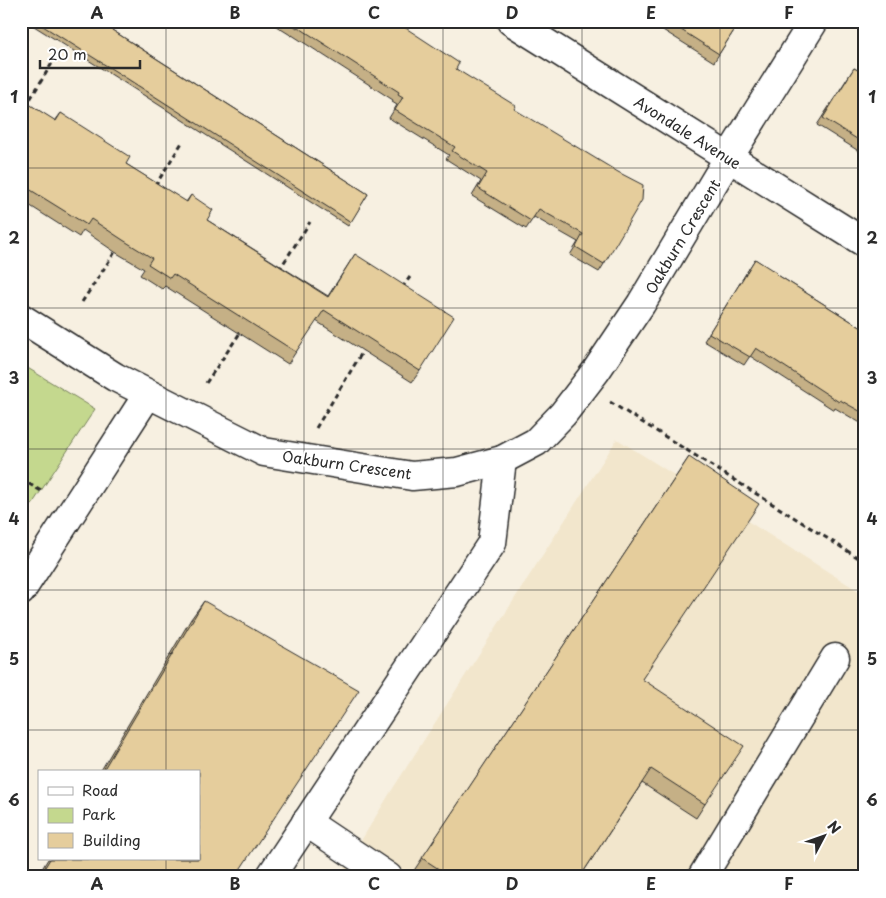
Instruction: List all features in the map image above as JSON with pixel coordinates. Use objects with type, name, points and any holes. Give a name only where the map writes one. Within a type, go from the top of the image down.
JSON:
[{"type":"street","name":"Avondale Avenue","points":[[510,21],[865,243]]},
{"type":"street","name":"Oakburn Crescent","points":[[21,318],[115,377],[264,452],[412,476],[457,472],[502,460],[536,442],[563,414],[596,371],[641,304],[729,157],[814,21]]},
{"type":"street","points":[[21,591],[148,394]]},
{"type":"street","points":[[270,877],[492,543],[502,460]]},
{"type":"street","points":[[702,877],[835,658]]},
{"type":"street","points":[[306,822],[388,877]]},
{"type":"path","points":[[21,114],[54,60]]},
{"type":"path","points":[[154,188],[183,141]]},
{"type":"path","points":[[279,270],[310,222]]},
{"type":"path","points":[[82,302],[115,252]]},
{"type":"path","points":[[401,290],[410,277]]},
{"type":"path","points":[[206,383],[240,333]]},
{"type":"path","points":[[316,428],[363,351]]},
{"type":"path","points":[[584,386],[865,562]]},
{"type":"path","points":[[21,479],[41,491]]},
{"type":"shaded area","points":[[617,439],[865,595],[865,877],[339,877],[390,793]]},
{"type":"green space","points":[[21,364],[95,409],[21,521]]},
{"type":"building","points":[[35,21],[98,21],[368,194],[351,222]]},
{"type":"building","points":[[287,21],[395,21],[459,63],[456,69],[516,106],[514,109],[643,185],[642,200],[604,264],[576,247],[583,234],[539,209],[531,221],[478,188],[487,173],[452,151],[455,147],[395,110],[403,97],[398,94],[399,92]]},
{"type":"building","points":[[667,21],[740,21],[719,54]]},
{"type":"building","points":[[854,68],[865,74],[865,144],[823,118]]},
{"type":"building","points":[[21,99],[56,121],[61,113],[130,157],[126,164],[187,202],[191,195],[213,210],[207,220],[328,297],[355,254],[454,317],[420,371],[324,310],[296,352],[173,274],[170,278],[148,264],[152,258],[91,219],[87,225],[21,184],[21,177],[23,175],[21,174]]},
{"type":"building","points":[[755,259],[865,330],[865,414],[840,400],[839,402],[756,348],[750,357],[709,333]]},
{"type":"building","points":[[689,457],[759,504],[642,679],[744,746],[705,804],[651,769],[580,877],[451,877],[422,858]]},
{"type":"building","points":[[204,601],[359,690],[235,877],[39,877],[49,860],[200,860],[200,770],[103,770]]}]
